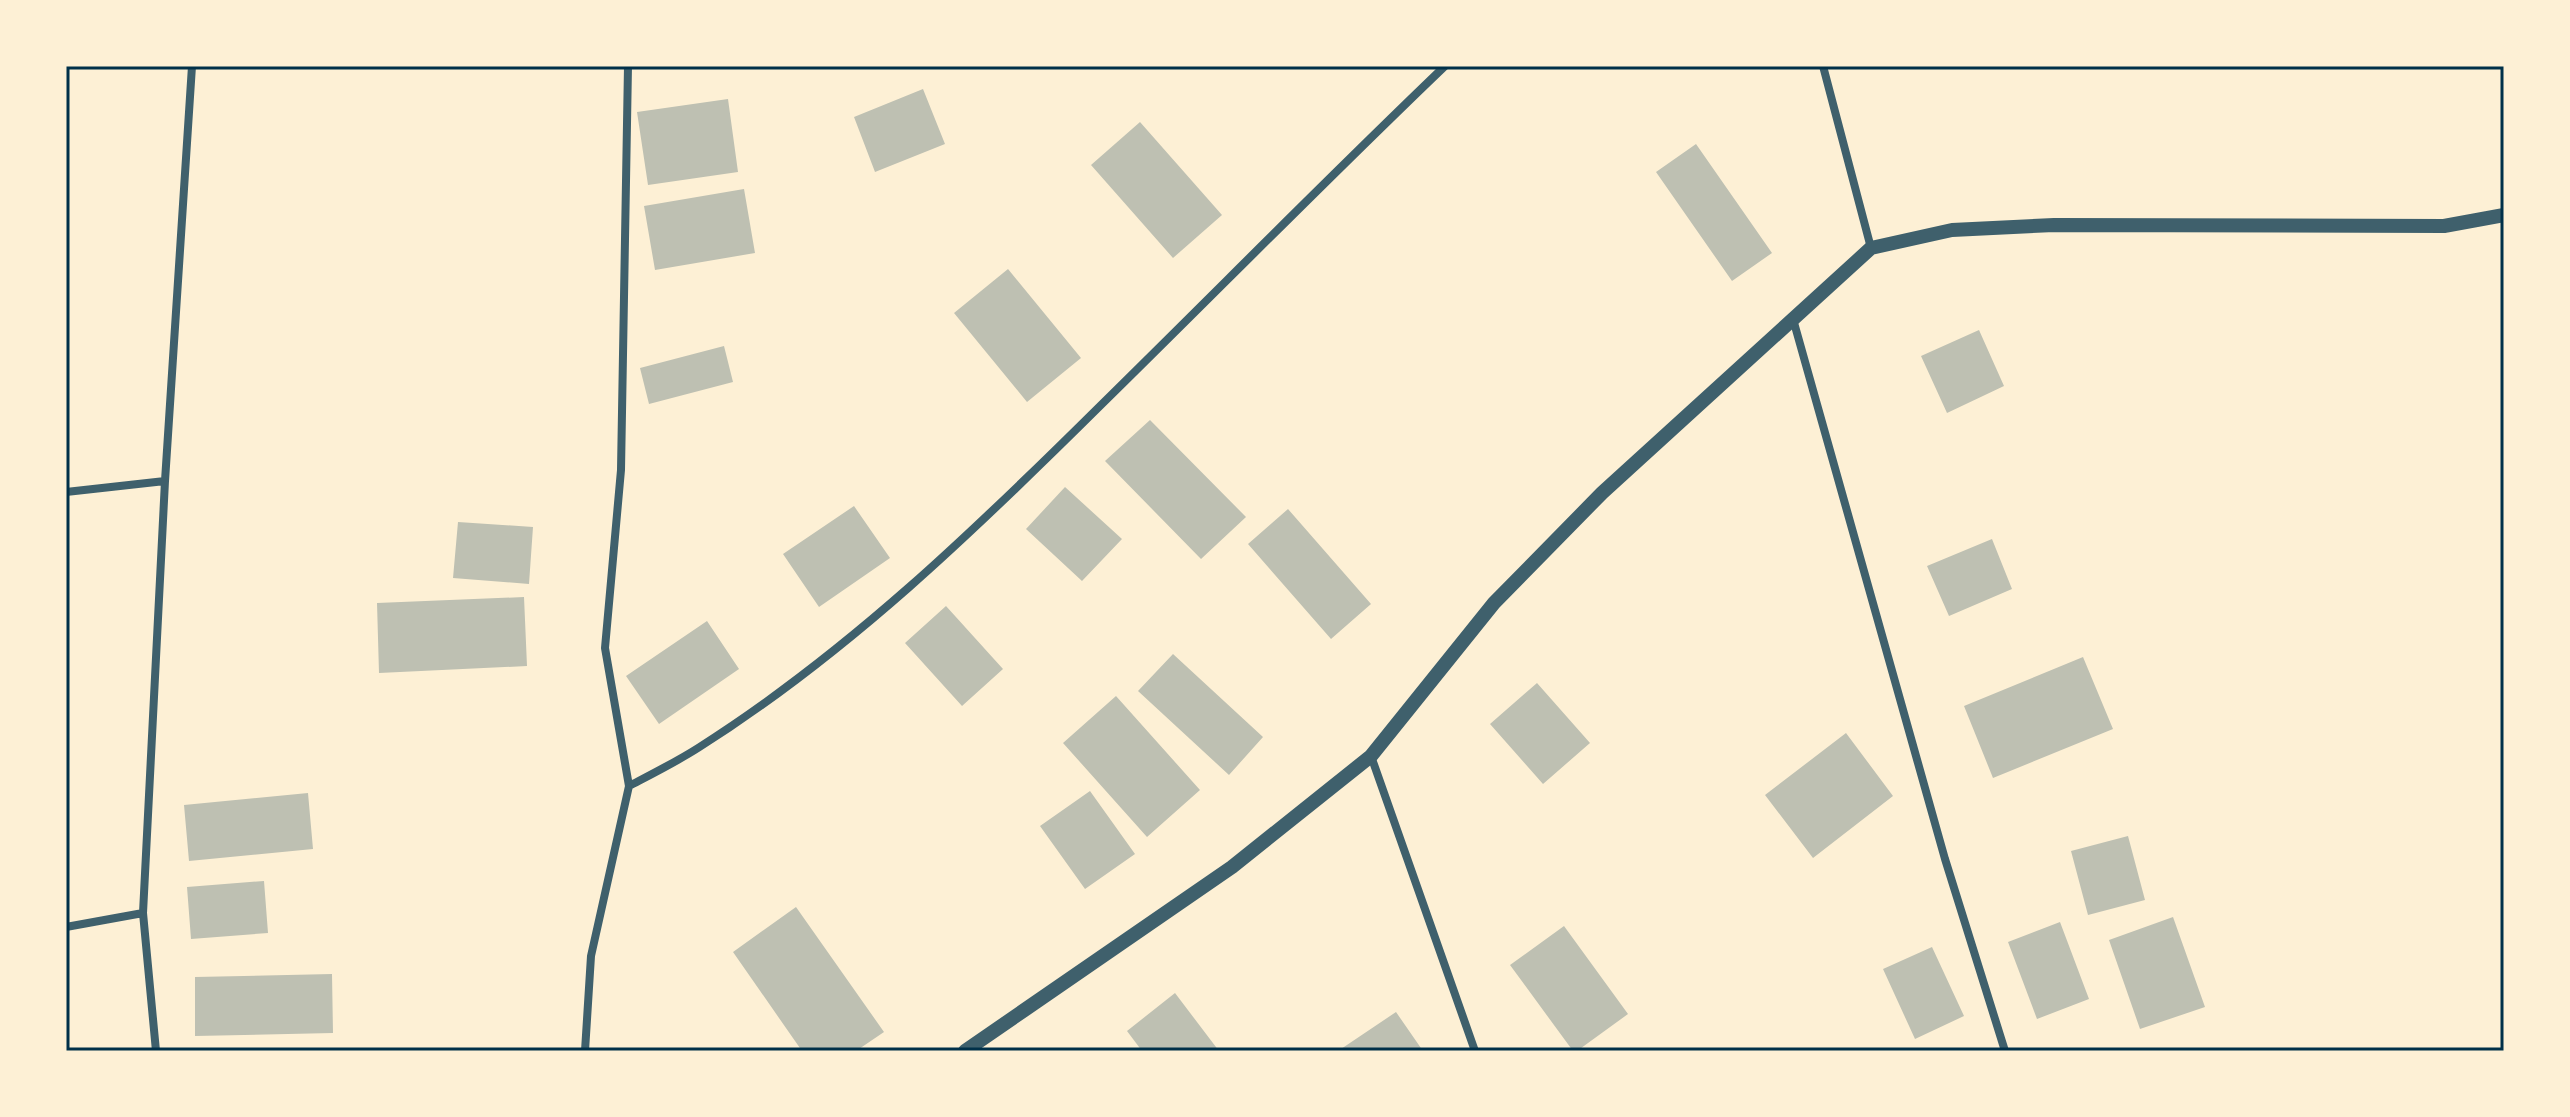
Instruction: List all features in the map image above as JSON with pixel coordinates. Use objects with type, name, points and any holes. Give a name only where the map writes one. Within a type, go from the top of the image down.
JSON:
[{"type":"street","points":[[156,1051],[143,913],[165,481],[192,66]]},
{"type":"street","points":[[585,1051],[591,956],[629,786],[605,648],[621,470],[628,66]]},
{"type":"street","points":[[629,786],[697,749],[832,653],[973,532],[1445,66]]},
{"type":"street","points":[[1823,66],[1871,248]]},
{"type":"street","points":[[965,1051],[1232,867],[1371,756],[1494,603],[1602,493],[1871,248],[1967,229],[2054,225],[2444,226],[2504,215]]},
{"type":"street","points":[[1793,319],[1945,859],[2005,1051]]},
{"type":"street","points":[[66,492],[165,481]]},
{"type":"street","points":[[1371,756],[1475,1051]]},
{"type":"street","points":[[66,927],[143,913]]},
{"type":"building","points":[[923,89],[945,144],[875,172],[854,117]]},
{"type":"building","points":[[728,99],[738,172],[648,185],[637,112]]},
{"type":"building","points":[[1140,122],[1222,215],[1173,258],[1091,165]]},
{"type":"building","points":[[1696,144],[1772,253],[1732,281],[1656,172]]},
{"type":"building","points":[[744,189],[755,253],[655,270],[644,206]]},
{"type":"building","points":[[1008,269],[1081,358],[1027,402],[954,313]]},
{"type":"building","points":[[1979,330],[2004,386],[1947,413],[1921,356]]},
{"type":"building","points":[[724,346],[733,382],[649,404],[640,368]]},
{"type":"building","points":[[1150,420],[1246,517],[1201,559],[1105,461]]},
{"type":"building","points":[[1065,487],[1122,539],[1082,581],[1026,529]]},
{"type":"building","points":[[854,506],[890,558],[819,607],[783,554]]},
{"type":"building","points":[[1288,509],[1371,604],[1331,639],[1248,544]]},
{"type":"building","points":[[458,522],[533,527],[529,584],[453,578]]},
{"type":"building","points":[[1992,539],[2012,589],[1949,616],[1927,566]]},
{"type":"building","points":[[524,597],[527,666],[379,673],[377,603]]},
{"type":"building","points":[[946,606],[1003,669],[962,706],[905,643]]},
{"type":"building","points":[[707,621],[739,669],[659,724],[626,676]]},
{"type":"building","points":[[1173,654],[1263,737],[1229,775],[1138,691]]},
{"type":"building","points":[[2083,657],[2113,729],[1993,778],[1964,706]]},
{"type":"building","points":[[1537,683],[1590,743],[1543,784],[1490,724]]},
{"type":"building","points":[[1116,696],[1200,790],[1147,837],[1063,743]]},
{"type":"building","points":[[1846,733],[1893,796],[1813,858],[1765,795]]},
{"type":"building","points":[[1090,791],[1135,854],[1085,889],[1040,826]]},
{"type":"building","points":[[308,793],[313,849],[189,861],[184,805]]},
{"type":"building","points":[[2128,836],[2145,900],[2088,915],[2071,851]]},
{"type":"building","points":[[264,881],[268,933],[191,939],[187,887]]},
{"type":"building","points":[[796,907],[884,1032],[856,1051],[802,1051],[733,952]]},
{"type":"building","points":[[2173,917],[2205,1007],[2140,1029],[2109,940]]},
{"type":"building","points":[[2060,922],[2089,999],[2037,1019],[2008,942]]},
{"type":"building","points":[[1564,926],[1628,1014],[1577,1051],[1573,1051],[1510,965]]},
{"type":"building","points":[[1932,947],[1964,1016],[1915,1039],[1883,969]]},
{"type":"building","points":[[332,974],[333,1033],[195,1036],[195,977]]},
{"type":"building","points":[[1175,993],[1219,1051],[1142,1051],[1127,1031]]},
{"type":"building","points":[[1396,1012],[1423,1051],[1338,1051]]}]
